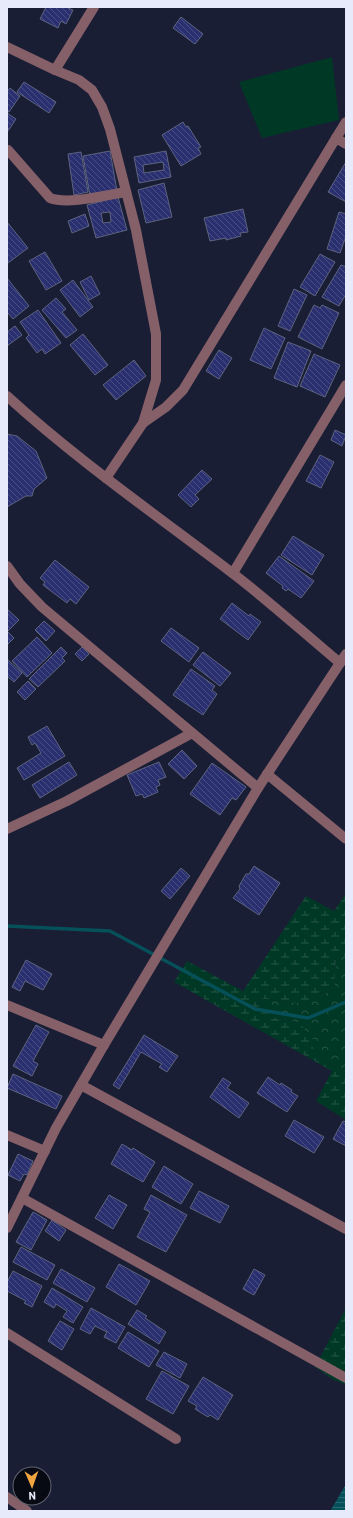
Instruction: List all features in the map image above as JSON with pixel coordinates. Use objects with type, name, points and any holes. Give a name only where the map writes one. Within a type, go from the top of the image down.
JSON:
[{"type":"street","points":[[55,70],[94,7]]},
{"type":"street","points":[[7,47],[79,80],[92,90],[102,107],[110,129],[136,230],[156,334],[156,380],[143,423],[106,478]]},
{"type":"street","points":[[143,423],[166,407],[183,390],[346,122]]},
{"type":"street","points":[[336,138],[346,144]]},
{"type":"street","points":[[8,150],[50,198],[55,200],[66,201],[126,192]]},
{"type":"street","points":[[232,573],[346,386]]},
{"type":"street","points":[[7,396],[32,419],[106,478],[343,659],[258,788],[104,1045],[56,1128],[7,1228]]},
{"type":"street","points":[[7,566],[20,584],[42,607],[258,788]]},
{"type":"street","points":[[7,829],[67,801],[192,732]]},
{"type":"street","points":[[267,774],[346,839]]},
{"type":"street","points":[[7,1005],[104,1045]]},
{"type":"street","points":[[81,1085],[346,1229]]},
{"type":"street","points":[[7,1135],[45,1151]]},
{"type":"street","points":[[22,1198],[346,1378]]},
{"type":"street","points":[[7,1333],[176,1439]]},
{"type":"street","points":[[7,1497],[28,1511]]},
{"type":"green space","points":[[332,57],[339,120],[262,138],[239,82]]},
{"type":"green space","points":[[346,893],[346,956],[336,956],[334,989],[305,1004],[258,998],[270,1017],[300,1023],[314,1041],[313,1053],[346,1073],[346,1120],[316,1101],[332,1071],[174,982],[187,961],[243,991],[306,896],[334,911]]},
{"type":"green space","points":[[336,956],[346,956],[346,1073],[313,1053],[300,1023],[270,1017],[258,998],[305,1004],[334,989]]},
{"type":"green space","points":[[346,1308],[346,1385],[332,1379],[315,1367]]},
{"type":"shaded area","points":[[346,1484],[346,1511],[330,1511],[332,1508]]},
{"type":"building","points":[[46,7],[68,7],[73,10],[66,24],[61,21],[58,28],[40,19]]},
{"type":"building","points":[[181,17],[203,34],[195,44],[173,28]]},
{"type":"building","points":[[24,82],[56,102],[49,113],[17,92]]},
{"type":"building","points":[[10,88],[20,96],[9,112],[7,111],[7,92]]},
{"type":"building","points":[[7,113],[16,119],[8,131],[7,130]]},
{"type":"building","points":[[183,122],[186,127],[188,126],[201,147],[198,148],[201,154],[181,166],[162,135]]},
{"type":"building","points":[[110,151],[117,191],[90,196],[83,156]]},
{"type":"building","points":[[166,151],[171,177],[139,183],[134,157]],"holes":[[[163,162],[164,170],[144,173],[143,165]]]},
{"type":"building","points":[[81,152],[88,192],[74,195],[68,154]]},
{"type":"building","points":[[346,162],[346,202],[328,192]]},
{"type":"building","points":[[164,183],[172,217],[146,223],[138,190]]},
{"type":"building","points":[[118,197],[127,230],[96,238],[87,205]],"holes":[[[110,212],[111,222],[103,223],[101,213]]]},
{"type":"building","points":[[243,209],[248,232],[240,233],[241,236],[226,240],[226,238],[210,241],[204,218]]},
{"type":"building","points":[[339,212],[346,214],[346,236],[340,253],[327,249]]},
{"type":"building","points":[[85,214],[89,226],[72,233],[68,221]]},
{"type":"building","points":[[7,222],[28,248],[8,263],[7,262]]},
{"type":"building","points":[[45,252],[62,281],[46,290],[29,261]]},
{"type":"building","points":[[320,254],[335,262],[315,296],[300,287]]},
{"type":"building","points":[[341,265],[346,267],[346,294],[339,306],[322,297]]},
{"type":"building","points":[[91,276],[100,294],[89,300],[80,282]]},
{"type":"building","points":[[7,278],[29,306],[13,319],[7,312]]},
{"type":"building","points":[[73,280],[93,307],[80,317],[60,290]]},
{"type":"building","points":[[294,289],[307,295],[290,331],[278,326]]},
{"type":"building","points":[[56,298],[66,309],[62,312],[77,330],[66,338],[42,310]]},
{"type":"building","points":[[314,305],[320,308],[322,305],[339,313],[322,349],[298,337]]},
{"type":"building","points":[[38,310],[61,343],[45,354],[42,349],[37,353],[26,338],[29,335],[20,322]]},
{"type":"building","points":[[15,326],[22,335],[7,346],[7,332]]},
{"type":"building","points":[[264,328],[285,338],[271,369],[250,360]]},
{"type":"building","points":[[83,334],[108,365],[95,375],[70,345]]},
{"type":"building","points":[[288,342],[311,351],[297,387],[274,378]]},
{"type":"building","points":[[219,350],[232,358],[219,379],[206,371]]},
{"type":"building","points":[[314,354],[340,365],[325,397],[300,386]]},
{"type":"building","points":[[134,360],[146,376],[116,400],[103,385]]},
{"type":"building","points":[[335,430],[346,435],[342,446],[331,440]]},
{"type":"building","points":[[7,434],[17,436],[36,451],[47,478],[34,489],[32,496],[26,496],[7,507]]},
{"type":"building","points":[[320,455],[334,462],[321,488],[306,481]]},
{"type":"building","points":[[202,470],[212,479],[195,495],[199,499],[191,507],[178,495]]},
{"type":"building","points":[[293,536],[324,555],[312,575],[281,555]]},
{"type":"building","points":[[279,556],[314,581],[301,598],[288,589],[286,591],[282,588],[283,586],[266,573]]},
{"type":"building","points":[[55,560],[89,587],[76,604],[70,599],[67,603],[43,585],[45,582],[40,578]]},
{"type":"building","points":[[232,603],[249,616],[250,614],[261,622],[248,640],[220,619]]},
{"type":"building","points":[[7,609],[19,620],[7,632]]},
{"type":"building","points":[[44,621],[55,631],[46,641],[35,630]]},
{"type":"building","points":[[171,628],[199,648],[189,662],[161,641]]},
{"type":"building","points":[[8,632],[14,638],[7,645],[7,633]]},
{"type":"building","points":[[37,637],[52,653],[27,677],[12,661]]},
{"type":"building","points":[[61,647],[67,653],[62,658],[65,661],[38,687],[29,679]]},
{"type":"building","points":[[82,647],[89,654],[82,661],[75,654]]},
{"type":"building","points":[[203,652],[231,673],[220,686],[193,665]]},
{"type":"building","points":[[7,659],[22,673],[14,682],[7,676]]},
{"type":"building","points":[[191,669],[215,686],[212,690],[217,694],[203,715],[173,695]]},
{"type":"building","points":[[28,681],[36,689],[25,700],[17,692]]},
{"type":"building","points":[[47,726],[65,756],[24,780],[17,768],[41,753],[35,743],[32,745],[28,737]]},
{"type":"building","points":[[182,750],[197,766],[184,779],[168,764]]},
{"type":"building","points":[[69,762],[77,775],[40,798],[32,785]]},
{"type":"building","points":[[159,762],[166,777],[158,780],[160,785],[156,787],[158,792],[144,798],[142,794],[136,796],[127,775]]},
{"type":"building","points":[[212,763],[246,787],[236,800],[232,798],[220,815],[190,794]]},
{"type":"building","points":[[254,866],[280,883],[259,915],[233,898],[240,889],[239,886],[246,874],[249,874]]},
{"type":"building","points":[[181,868],[190,876],[170,899],[161,891]]},
{"type":"building","points":[[26,960],[52,974],[43,990],[25,981],[20,991],[12,987]]},
{"type":"building","points":[[36,1025],[49,1032],[33,1061],[38,1064],[32,1076],[13,1066]]},
{"type":"building","points":[[144,1035],[178,1056],[167,1072],[159,1067],[162,1064],[141,1052],[119,1089],[113,1085]]},
{"type":"building","points":[[13,1074],[62,1096],[56,1109],[7,1088]]},
{"type":"building","points":[[268,1077],[280,1085],[281,1083],[298,1096],[287,1112],[257,1093]]},
{"type":"building","points":[[223,1078],[231,1083],[227,1088],[249,1103],[239,1118],[210,1097]]},
{"type":"building","points":[[294,1120],[324,1137],[314,1153],[285,1136]]},
{"type":"building","points":[[343,1121],[346,1122],[346,1146],[333,1139]]},
{"type":"building","points":[[122,1144],[132,1150],[133,1148],[155,1162],[143,1182],[111,1164]]},
{"type":"building","points":[[18,1154],[33,1161],[27,1175],[24,1174],[20,1181],[8,1175]]},
{"type":"building","points":[[164,1166],[193,1184],[181,1204],[152,1187]]},
{"type":"building","points":[[199,1191],[229,1206],[220,1223],[190,1208]]},
{"type":"building","points":[[109,1195],[127,1205],[113,1229],[95,1218]]},
{"type":"building","points":[[151,1195],[187,1215],[166,1252],[137,1237],[150,1212],[144,1209]]},
{"type":"building","points":[[33,1212],[47,1220],[31,1250],[16,1242]]},
{"type":"building","points":[[52,1220],[66,1230],[59,1241],[45,1231]]},
{"type":"building","points":[[21,1247],[55,1265],[47,1280],[13,1262]]},
{"type":"building","points":[[119,1264],[150,1281],[136,1305],[106,1287]]},
{"type":"building","points":[[61,1269],[95,1288],[87,1302],[53,1283]]},
{"type":"building","points":[[254,1269],[265,1275],[254,1295],[243,1289]]},
{"type":"building","points":[[13,1271],[42,1286],[32,1307],[24,1303],[26,1301],[7,1291],[7,1282]]},
{"type":"building","points":[[52,1288],[83,1307],[73,1323],[63,1317],[67,1311],[56,1304],[54,1308],[44,1302]]},
{"type":"building","points":[[91,1308],[125,1327],[116,1343],[104,1337],[107,1332],[95,1326],[90,1334],[80,1329]]},
{"type":"building","points":[[137,1310],[147,1316],[145,1318],[166,1332],[159,1344],[128,1324]]},
{"type":"building","points":[[60,1321],[74,1329],[62,1350],[48,1341]]},
{"type":"building","points":[[128,1332],[159,1351],[149,1367],[118,1348]]},
{"type":"building","points":[[164,1352],[187,1364],[180,1378],[156,1365]]},
{"type":"building","points":[[162,1371],[189,1386],[173,1414],[146,1399]]},
{"type":"building","points":[[203,1377],[233,1395],[218,1420],[210,1415],[208,1417],[195,1409],[197,1406],[188,1401]]},
{"type":"waterway","points":[[7,926],[110,931],[255,1009],[308,1018],[346,1002]]}]
